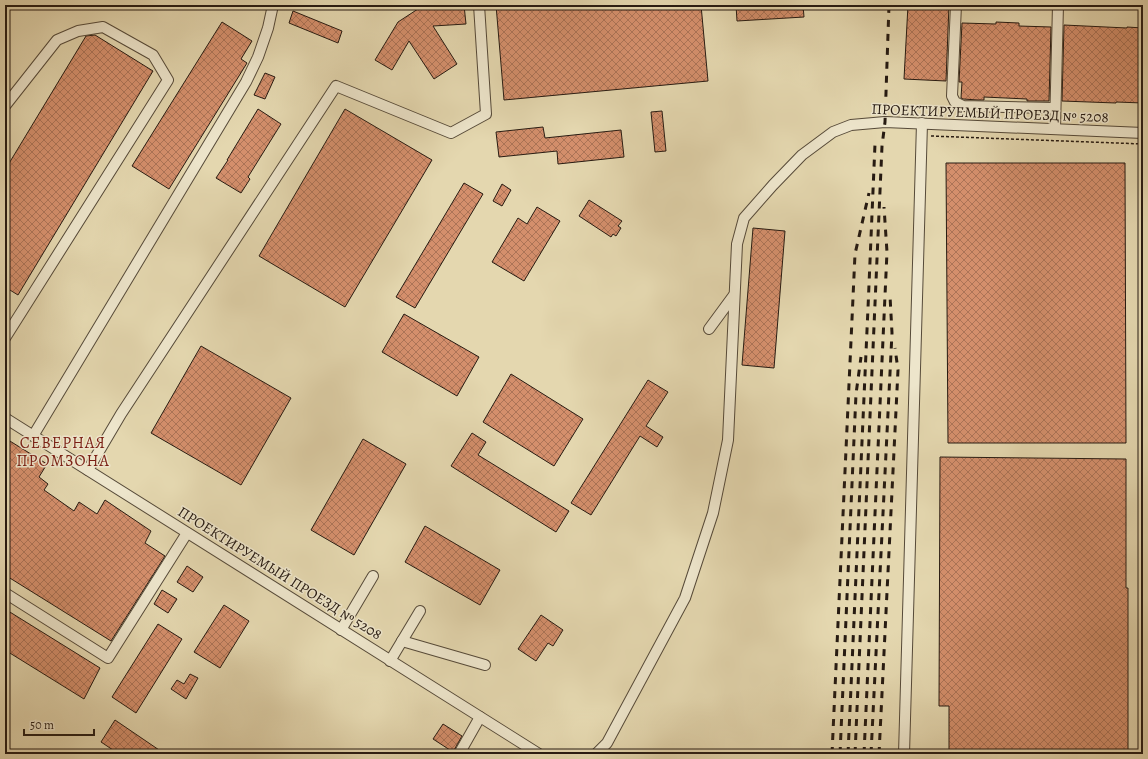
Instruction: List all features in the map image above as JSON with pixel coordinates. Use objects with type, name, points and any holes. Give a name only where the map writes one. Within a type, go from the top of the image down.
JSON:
[{"type":"street","points":[[33,436],[246,82],[258,57],[268,28],[273,5]]},
{"type":"street","points":[[88,470],[122,414],[336,86],[451,133],[486,114],[479,5]]},
{"type":"street","points":[[956,5],[952,96],[955,102],[963,106],[1055,108]]},
{"type":"street","points":[[1055,128],[1058,5]]},
{"type":"street","points":[[5,106],[57,40],[78,31],[103,27],[153,55],[168,80],[5,338]]},
{"type":"street","name":"ПРОЕКТИРУЕМЫЙ ПРОЕЗД № 5208","points":[[596,754],[607,743],[685,598],[713,513],[728,440],[737,244],[744,218],[772,185],[802,155],[833,132],[851,125],[885,122],[922,123],[1143,133]]},
{"type":"street","points":[[904,754],[922,123]]},
{"type":"street","points":[[709,329],[734,295]]},
{"type":"street","name":"ПРОЕКТИРУЕМЫЙ ПРОЕЗД № 5208","points":[[5,418],[539,754]]},
{"type":"street","points":[[5,593],[108,658],[187,533]]},
{"type":"street","points":[[341,630],[373,576]]},
{"type":"street","points":[[390,661],[420,611]]},
{"type":"street","points":[[402,641],[485,665]]},
{"type":"street","points":[[459,754],[480,717]]},
{"type":"path","points":[[922,135],[1143,144]]},
{"type":"building","points":[[464,5],[466,24],[433,26],[457,64],[434,79],[409,41],[392,70],[375,60],[398,22],[421,7]]},
{"type":"building","points":[[496,5],[701,5],[708,81],[504,100]]},
{"type":"building","points":[[736,5],[803,5],[804,17],[737,21]]},
{"type":"building","points":[[908,5],[949,5],[946,81],[904,79]]},
{"type":"building","points":[[293,11],[342,31],[338,43],[289,23]]},
{"type":"building","points":[[222,22],[252,41],[241,59],[247,63],[169,189],[132,166]]},
{"type":"building","points":[[996,22],[1019,23],[1019,26],[1051,27],[1049,101],[1027,101],[1027,99],[984,97],[984,100],[961,98],[962,82],[959,82],[962,23],[996,24]]},
{"type":"building","points":[[1064,25],[1143,28],[1143,103],[1062,101]]},
{"type":"building","points":[[95,35],[153,71],[18,295],[5,287],[5,170],[86,36]]},
{"type":"building","points":[[265,73],[275,77],[265,99],[254,95]]},
{"type":"building","points":[[258,109],[281,124],[248,177],[250,179],[241,193],[216,178]]},
{"type":"building","points":[[345,109],[432,160],[345,307],[259,256]]},
{"type":"building","points":[[662,111],[666,151],[655,152],[651,112]]},
{"type":"building","points":[[543,127],[545,138],[621,130],[624,157],[558,164],[557,151],[499,157],[496,132]]},
{"type":"building","points":[[946,163],[1125,163],[1126,443],[948,443]]},
{"type":"building","points":[[464,183],[483,194],[415,308],[396,297]]},
{"type":"building","points":[[502,184],[511,190],[502,206],[493,201]]},
{"type":"building","points":[[589,200],[622,221],[618,226],[621,228],[616,236],[613,234],[611,237],[579,216]]},
{"type":"building","points":[[537,207],[560,221],[524,281],[492,262],[518,218],[527,224]]},
{"type":"building","points":[[753,228],[785,231],[774,368],[742,365]]},
{"type":"building","points":[[404,314],[479,357],[457,396],[382,352]]},
{"type":"building","points":[[201,346],[291,398],[241,485],[151,433]]},
{"type":"building","points":[[511,374],[583,419],[554,466],[483,422]]},
{"type":"building","points":[[648,380],[668,392],[646,426],[663,437],[657,447],[640,436],[591,515],[571,503]]},
{"type":"building","points":[[472,433],[486,442],[478,455],[569,511],[556,532],[451,466]]},
{"type":"building","points":[[5,438],[47,464],[39,477],[48,484],[44,490],[74,511],[79,502],[97,514],[105,500],[151,531],[145,543],[165,556],[111,641],[5,575]]},
{"type":"building","points":[[363,439],[406,464],[354,555],[311,530]]},
{"type":"building","points":[[940,457],[1126,459],[1128,754],[949,754],[949,706],[939,706]]},
{"type":"building","points":[[425,526],[500,570],[480,605],[405,562]]},
{"type":"building","points":[[187,566],[203,577],[193,592],[177,582]]},
{"type":"building","points":[[162,590],[177,599],[168,613],[154,604]]},
{"type":"building","points":[[224,605],[249,621],[220,668],[194,652]]},
{"type":"building","points":[[5,609],[100,668],[84,699],[5,650]]},
{"type":"building","points":[[541,615],[563,630],[553,646],[548,643],[536,661],[518,649]]},
{"type":"building","points":[[158,624],[182,639],[136,713],[112,697]]},
{"type":"building","points":[[190,674],[198,678],[186,699],[171,689],[177,680],[184,684]]},
{"type":"building","points":[[115,720],[165,754],[119,754],[101,742]]},
{"type":"building","points":[[443,724],[462,736],[453,752],[433,739]]},
{"type":"railway","points":[[855,754],[882,146],[885,122],[889,5]]},
{"type":"railway","points":[[848,754],[875,144]]},
{"type":"railway","points":[[832,754],[855,254],[869,193]]},
{"type":"railway","points":[[864,754],[887,252],[884,207]]},
{"type":"railway","points":[[871,754],[892,333],[890,296]]},
{"type":"railway","points":[[879,754],[898,370],[895,348]]},
{"type":"railway","points":[[840,754],[856,394],[861,357]]},
{"type":"district","name":"СЕВЕРНАЯ ПРОМЗОНА","points":[[63,452]]}]
